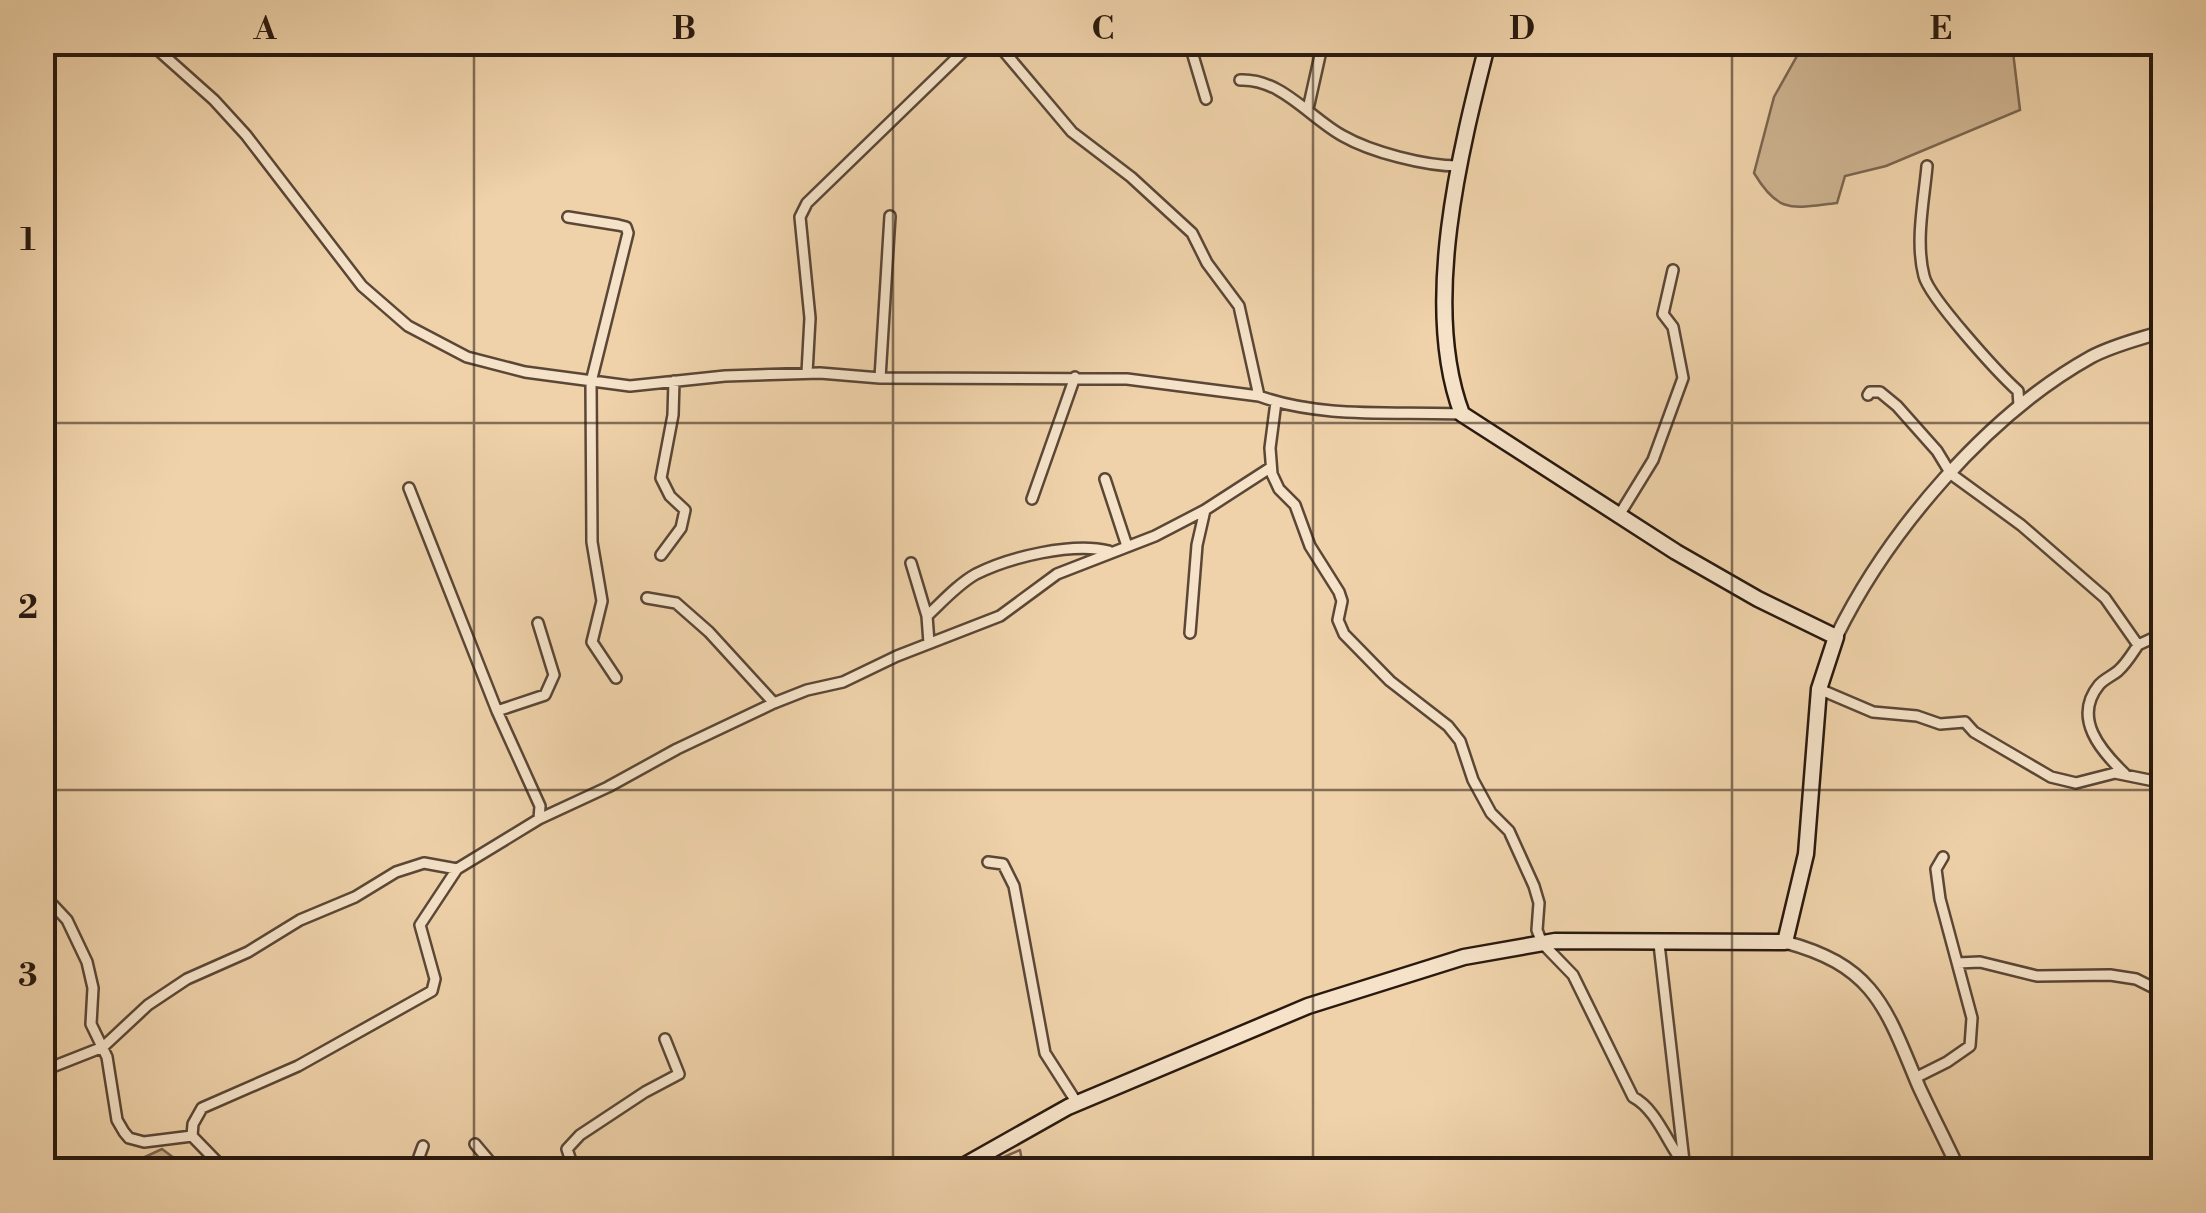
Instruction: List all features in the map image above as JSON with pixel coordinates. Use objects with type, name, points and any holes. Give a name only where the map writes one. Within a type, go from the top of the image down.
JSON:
[{"type":"main road","points":[[956,1170],[1077,1103],[1308,1006],[1464,958],[1575,940],[1659,944],[1785,942],[1808,836],[1819,689],[1836,637],[1758,599],[1618,517],[1462,414],[1452,389],[1448,363],[1446,308],[1458,166],[1488,42]]},
{"type":"street","points":[[149,42],[246,134],[362,286],[408,326],[467,357],[512,370],[638,386],[807,373],[880,378],[1126,378],[1259,396],[1276,402],[1370,412],[1462,414]]},
{"type":"street","points":[[807,373],[810,318],[800,216],[807,204],[973,42]]},
{"type":"street","points":[[996,42],[1072,132],[1131,177],[1192,232],[1207,263],[1240,306],[1259,396]]},
{"type":"street","points":[[1189,42],[1206,99]]},
{"type":"street","points":[[1308,109],[1323,42]]},
{"type":"street","points":[[1240,80],[1257,79],[1308,109],[1343,137],[1430,166],[1458,166]]},
{"type":"street","points":[[1927,166],[1920,256],[1924,280],[1988,361],[2018,390],[2019,404]]},
{"type":"street","points":[[880,378],[890,216]]},
{"type":"street","points":[[568,218],[618,225],[628,233],[591,382],[592,542],[602,601],[592,642],[616,678]]},
{"type":"street","points":[[1618,517],[1653,460],[1683,378],[1673,327],[1663,314],[1674,270]]},
{"type":"street","points":[[1836,637],[1856,596],[1886,554],[1951,474],[2019,404],[2094,355],[2164,331]]},
{"type":"street","points":[[1032,498],[1076,377]]},
{"type":"street","points":[[662,555],[681,528],[686,510],[670,496],[660,478],[673,415],[674,381]]},
{"type":"street","points":[[1868,395],[1880,392],[1897,406],[1937,451],[1951,474],[2007,514],[2105,598],[2138,646]]},
{"type":"street","points":[[1276,402],[1270,468],[1279,488],[1295,505],[1310,546],[1340,592],[1338,620],[1344,634],[1460,741],[1473,780],[1491,814],[1509,831],[1534,886],[1539,903],[1536,930],[1542,943],[1574,976],[1633,1097],[1646,1104],[1684,1167]]},
{"type":"street","points":[[225,1170],[192,1136],[193,1124],[202,1108],[298,1066],[432,991],[435,979],[420,926],[457,869],[538,819],[774,703],[843,682],[928,643],[1000,616],[1044,581],[1155,536],[1205,510],[1270,468]]},
{"type":"street","points":[[1105,479],[1127,546]]},
{"type":"street","points":[[409,488],[497,712],[540,806],[538,819]]},
{"type":"street","points":[[1190,633],[1197,545],[1205,510]]},
{"type":"street","points":[[927,616],[974,575],[1008,562],[1069,548],[1110,552]]},
{"type":"street","points":[[911,563],[927,616],[928,643]]},
{"type":"street","points":[[646,598],[676,604],[719,642],[774,703]]},
{"type":"street","points":[[497,712],[545,694],[554,676],[538,623]]},
{"type":"street","points":[[2125,774],[2100,746],[2087,719],[2100,685],[2121,668],[2138,646],[2164,633]]},
{"type":"street","points":[[1819,689],[1874,712],[1916,716],[1940,724],[1965,722],[1974,732],[2050,776],[2076,783],[2125,774],[2164,783]]},
{"type":"street","points":[[1916,1078],[1970,1046],[1972,1018],[1940,899],[1936,870],[1943,857]]},
{"type":"street","points":[[988,862],[1002,864],[1014,886],[1046,1052],[1077,1103]]},
{"type":"street","points":[[42,1071],[103,1047],[148,1005],[187,980],[248,952],[300,920],[355,896],[396,872],[424,863],[457,869]]},
{"type":"street","points":[[53,905],[66,920],[88,962],[93,988],[91,1024],[113,1080],[117,1120],[129,1138],[144,1142],[192,1136]]},
{"type":"street","points":[[1785,942],[1832,958],[1878,996],[1959,1170]]},
{"type":"street","points":[[1659,944],[1684,1167]]},
{"type":"street","points":[[1958,963],[1980,962],[2038,976],[2110,974],[2136,978],[2164,993]]},
{"type":"street","points":[[574,1170],[568,1149],[580,1135],[658,1083],[679,1074],[666,1039]]},
{"type":"street","points":[[475,1144],[497,1170]]},
{"type":"street","points":[[424,1146],[420,1158],[426,1170]]},
{"type":"shaded area","points":[[1824,43],[2023,43],[2013,52],[2020,110],[1886,166],[1845,176],[1837,203],[1788,206],[1771,196],[1754,173],[1774,97],[1797,56]]},
{"type":"shaded area","points":[[162,1149],[190,1170],[117,1170]]},
{"type":"waterway","points":[[974,1170],[1020,1150],[1022,1161],[1010,1170]]}]
